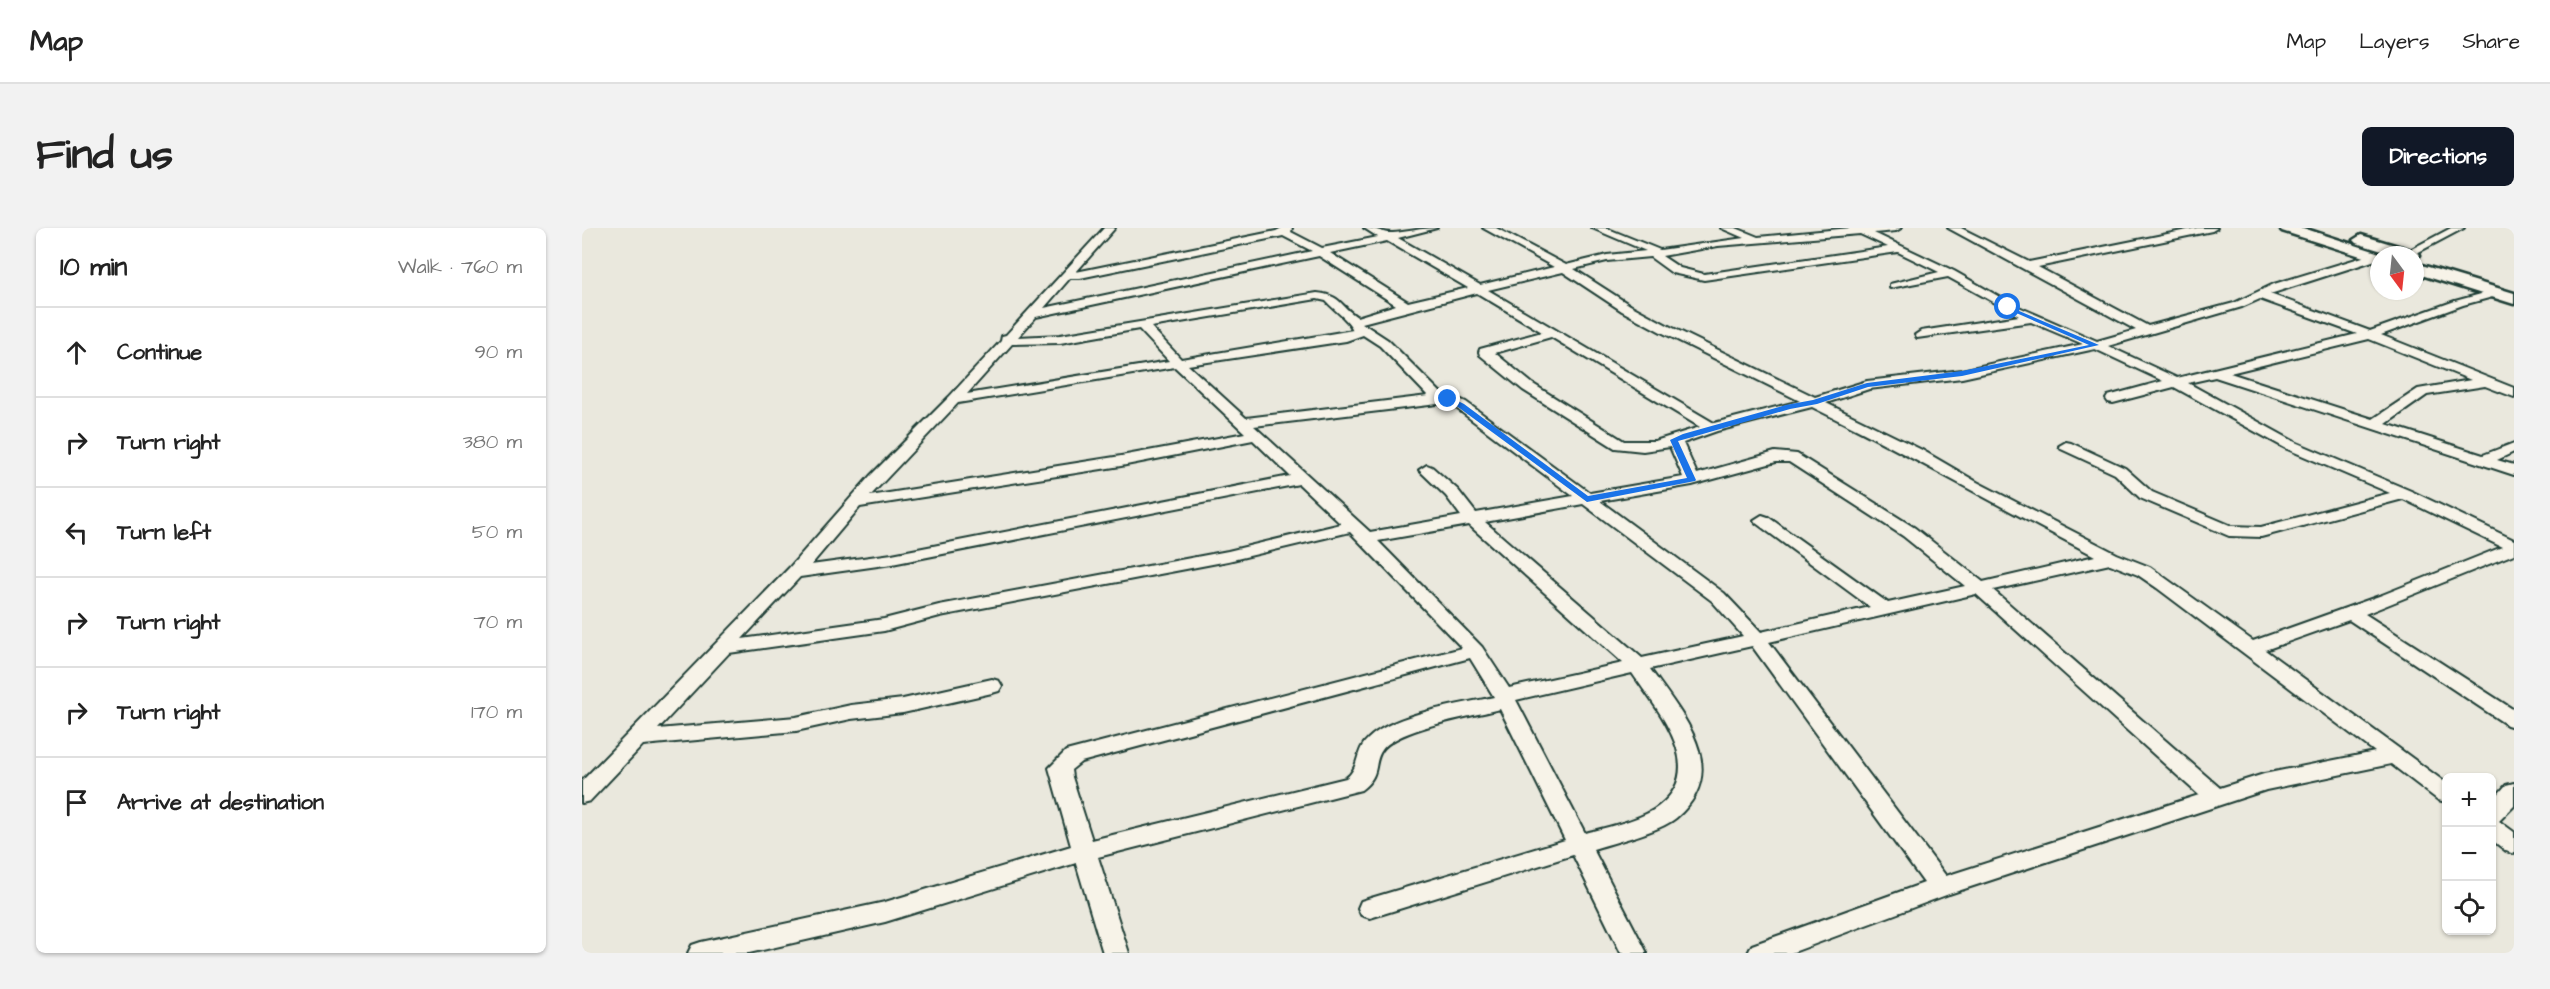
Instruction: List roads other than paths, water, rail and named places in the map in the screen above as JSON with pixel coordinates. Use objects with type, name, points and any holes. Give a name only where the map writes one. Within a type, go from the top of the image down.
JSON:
[{"type":"highway","points":[[2287,228],[2370,254]]},
{"type":"highway","points":[[2324,228],[2377,246]]},
{"type":"highway","points":[[2424,261],[2514,286]]},
{"type":"highway","points":[[2424,263],[2514,299]]},
{"type":"street","points":[[582,795],[795,572],[854,503],[954,400],[1006,339],[1110,228]]},
{"type":"street","points":[[1369,228],[1415,251],[1712,428]]},
{"type":"street","points":[[1028,315],[1432,228]]},
{"type":"street","points":[[1488,228],[1564,268],[1626,308],[1665,329],[1917,453],[1971,485],[2111,558],[2144,571],[2442,791]]},
{"type":"street","points":[[1597,228],[1655,254],[1676,271],[1704,277],[1899,249]]},
{"type":"street","points":[[1726,228],[1758,240]]},
{"type":"street","points":[[1357,324],[1406,306],[1624,255],[1655,254],[1758,240],[1896,228]]},
{"type":"street","points":[[1953,228],[2146,330]]},
{"type":"street","points":[[2028,266],[2212,228]]},
{"type":"street","points":[[2424,250],[2457,228]]},
{"type":"street","points":[[1859,230],[1950,273],[2031,318],[2176,382],[2290,445],[2405,494],[2514,547]]},
{"type":"street","points":[[1068,275],[1080,275],[1285,231],[1406,306]]},
{"type":"street","points":[[1552,333],[1485,352],[1528,387],[1620,445],[1635,449],[1674,440],[1789,406],[1814,402],[1867,385],[1962,374],[2096,345],[2238,305],[2258,294],[2370,259]]},
{"type":"street","points":[[1894,286],[1950,273]]},
{"type":"street","points":[[2113,399],[2370,335],[2459,303],[2496,293]]},
{"type":"street","points":[[2258,294],[2370,335],[2514,393]]},
{"type":"street","points":[[1006,339],[1022,342],[1051,340],[1317,296],[1330,298],[1343,313],[1384,343],[1406,368],[1439,399]]},
{"type":"street","points":[[1921,335],[2031,318]]},
{"type":"street","points":[[1141,324],[1178,363],[1360,532],[1475,651],[1505,699],[1634,953]]},
{"type":"street","points":[[954,400],[1346,337],[1360,332],[1357,324]]},
{"type":"street","points":[[2215,372],[2514,470]]},
{"type":"street","points":[[2376,424],[2423,392],[2486,382]]},
{"type":"street","points":[[1244,423],[1439,399],[1448,399],[1461,405],[1718,597],[1755,638],[1941,887]]},
{"type":"street","points":[[854,503],[1098,465],[1258,435]]},
{"type":"street","points":[[1674,440],[1692,480]]},
{"type":"street","points":[[2066,446],[2120,471],[2146,495],[2229,531],[2261,532],[2405,494]]},
{"type":"street","points":[[2483,460],[2514,447]]},
{"type":"street","points":[[721,648],[885,625],[939,611],[1228,556],[1360,532],[1471,518],[1587,499],[1692,480],[1775,457],[1792,457],[1909,532],[1982,590],[2216,797]]},
{"type":"street","points":[[1370,908],[1633,828],[1667,813],[1689,788],[1691,759],[1680,727],[1636,664],[1471,518],[1452,493],[1426,470]]},
{"type":"street","points":[[795,572],[892,559],[1304,478]]},
{"type":"street","points":[[1762,520],[1886,610]]},
{"type":"street","points":[[2250,649],[2351,613],[2514,547]]},
{"type":"street","points":[[701,953],[885,912],[1084,851],[1353,784],[1362,779],[1367,770],[1369,754],[1376,743],[1424,722],[1505,699],[1636,664],[1982,590],[2111,558]]},
{"type":"street","points":[[2351,613],[2514,720]]},
{"type":"street","points":[[1116,953],[1061,777],[1060,768],[1074,756],[1475,651]]},
{"type":"street","points":[[635,738],[796,724],[851,712],[903,706],[992,686]]},
{"type":"street","points":[[1761,953],[1941,887],[2264,782],[2395,756]]},
{"type":"street","points":[[2496,811],[2514,791]]},
{"type":"street","points":[[2496,831],[2514,845]]}]
